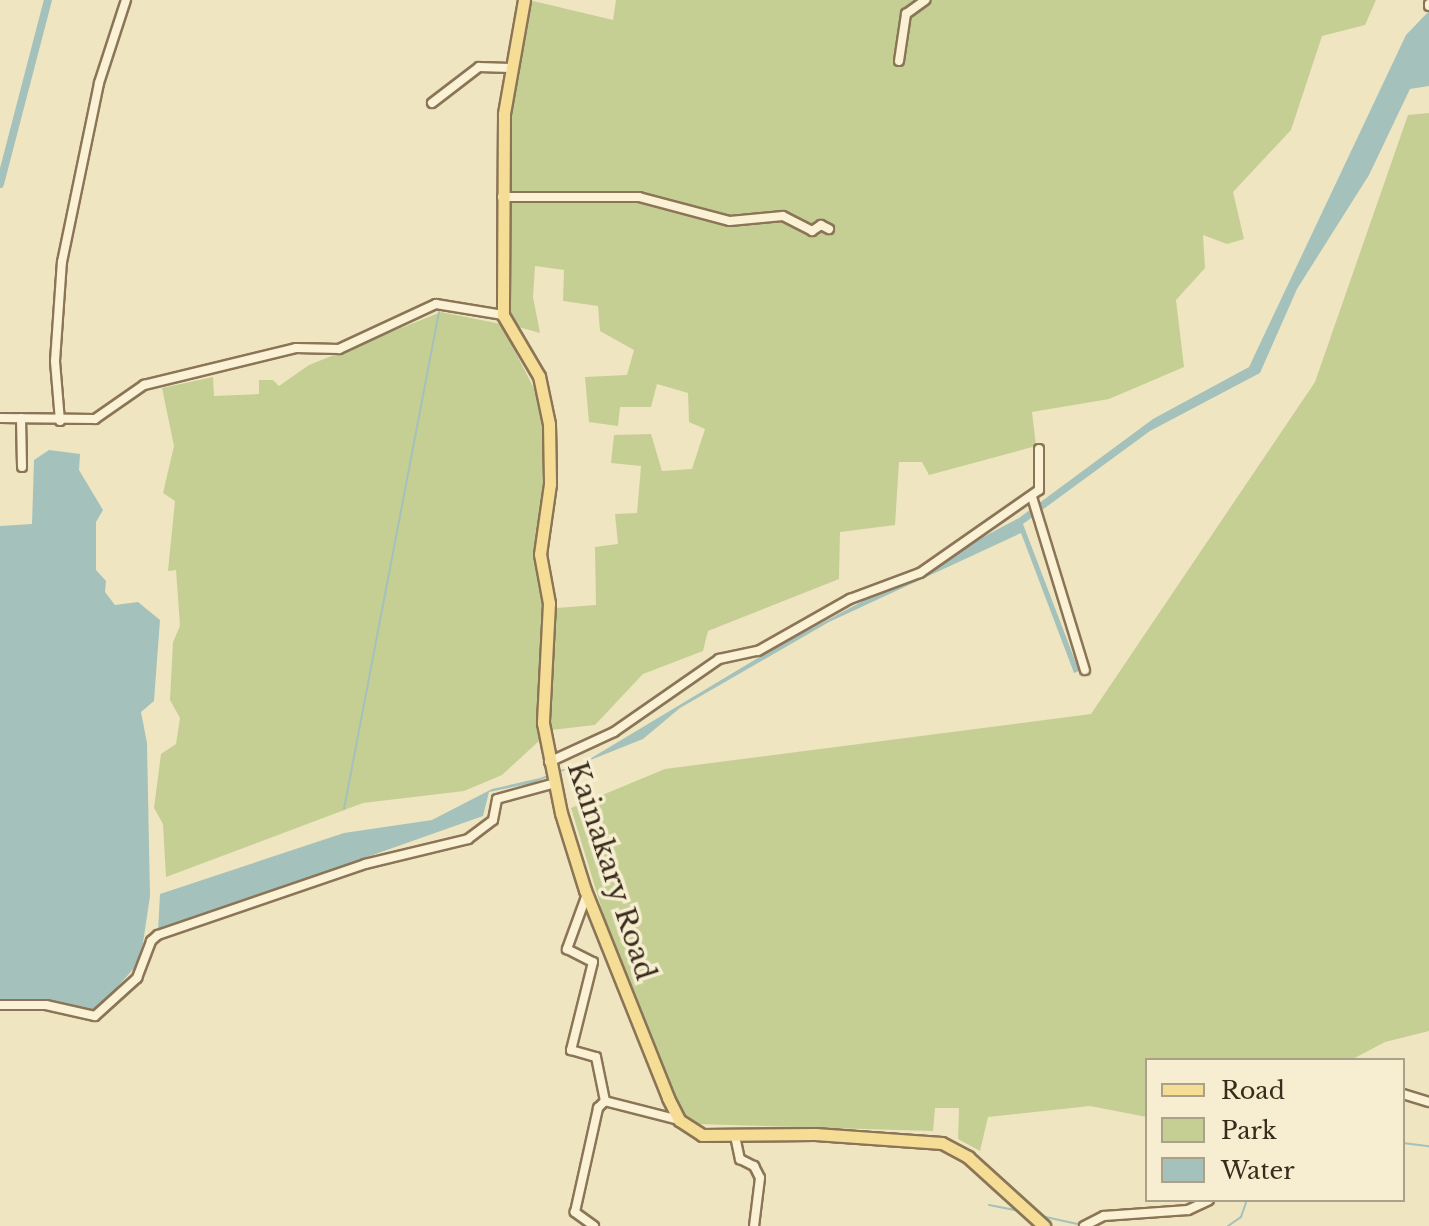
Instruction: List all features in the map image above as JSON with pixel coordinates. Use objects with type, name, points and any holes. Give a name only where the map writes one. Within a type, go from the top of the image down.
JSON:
[{"type":"main road","points":[[503,315],[502,197],[510,68],[524,0]]},
{"type":"main road","name":"Kainakary Road","points":[[503,315],[539,376],[549,424],[550,484],[540,554],[549,603],[543,723],[552,774],[587,894],[679,1120]]},
{"type":"main road","points":[[679,1120],[702,1135],[815,1134],[942,1143],[968,1157],[1044,1226]]},
{"type":"street","points":[[60,421],[55,361],[62,262],[99,83],[126,0]]},
{"type":"street","points":[[899,61],[906,14],[925,0]]},
{"type":"street","points":[[432,103],[479,67],[510,68]]},
{"type":"street","points":[[502,197],[639,197],[730,221],[783,216],[811,230],[821,225],[829,229]]},
{"type":"street","points":[[0,418],[95,419],[144,385],[296,348],[339,349],[436,304],[503,315]]},
{"type":"street","points":[[21,418],[22,467]]},
{"type":"street","points":[[0,1005],[46,1005],[95,1016],[137,978],[151,941],[158,935],[335,873],[468,839],[493,820],[497,799],[552,774],[719,659],[758,651],[840,604],[920,573],[1032,497],[1043,482],[1039,449]]},
{"type":"street","points":[[1032,497],[1085,670]]},
{"type":"street","points":[[587,894],[567,949],[593,962],[571,1050],[596,1057],[605,1101],[588,1143],[575,1212],[594,1226]]},
{"type":"street","points":[[1405,1095],[1429,1102]]},
{"type":"street","points":[[605,1101],[679,1120]]},
{"type":"street","points":[[735,1136],[740,1159],[754,1166],[760,1178],[754,1226]]},
{"type":"street","points":[[1086,1224],[1122,1213],[1188,1210],[1205,1202]]},
{"type":"green space","points":[[529,0],[613,20],[616,0],[1376,0],[1365,25],[1322,36],[1291,130],[1233,192],[1244,239],[1227,244],[1203,235],[1205,268],[1176,300],[1184,367],[1109,399],[1032,412],[1036,446],[929,475],[922,462],[899,462],[895,525],[840,532],[839,579],[708,631],[703,651],[643,674],[595,725],[551,730],[556,608],[596,605],[595,547],[618,544],[615,514],[637,513],[641,466],[611,463],[614,435],[651,434],[662,471],[692,469],[705,429],[689,422],[688,393],[657,384],[651,407],[620,407],[618,426],[589,422],[585,377],[627,375],[634,350],[600,331],[598,306],[563,301],[564,270],[535,266],[533,297],[540,333],[515,326],[509,306],[511,90]]},
{"type":"green space","points":[[1429,113],[1429,1031],[1385,1042],[1355,1058],[1145,1058],[1145,1117],[1090,1106],[988,1117],[980,1151],[958,1139],[959,1108],[935,1108],[933,1131],[695,1124],[681,1112],[613,946],[571,808],[665,769],[1091,714],[1315,382],[1408,115]]},
{"type":"green space","points":[[441,312],[501,324],[542,404],[544,496],[533,555],[545,605],[540,740],[502,775],[464,791],[363,803],[166,877],[163,824],[154,808],[161,754],[176,744],[180,718],[170,700],[173,642],[180,626],[176,570],[168,571],[175,501],[163,493],[174,446],[162,388],[213,377],[214,396],[259,394],[259,380],[273,380],[279,386],[309,365]]},
{"type":"water","points":[[1429,11],[1429,86],[1410,89],[1369,175],[1297,289],[1260,373],[1150,431],[1023,524],[1079,671],[1074,673],[1021,533],[829,622],[680,708],[643,739],[533,783],[489,792],[483,816],[158,931],[160,894],[344,833],[432,820],[492,789],[540,778],[588,760],[771,650],[1019,518],[1153,419],[1249,367],[1406,35]]},
{"type":"water","points":[[49,450],[80,454],[79,470],[103,510],[96,522],[96,570],[106,581],[105,592],[115,605],[138,602],[160,620],[154,701],[141,712],[147,743],[150,896],[143,943],[136,966],[96,1011],[46,1001],[0,1002],[0,526],[32,524],[34,460]]},
{"type":"waterway","points":[[0,184],[48,0]]},
{"type":"waterway","points":[[344,809],[439,312]]},
{"type":"waterway","points":[[1405,1143],[1429,1146]]},
{"type":"waterway","points":[[1228,1226],[1241,1217],[1246,1202]]},
{"type":"waterway","points":[[989,1205],[1019,1211]]},
{"type":"waterway","points":[[1041,1216],[1082,1225]]}]
